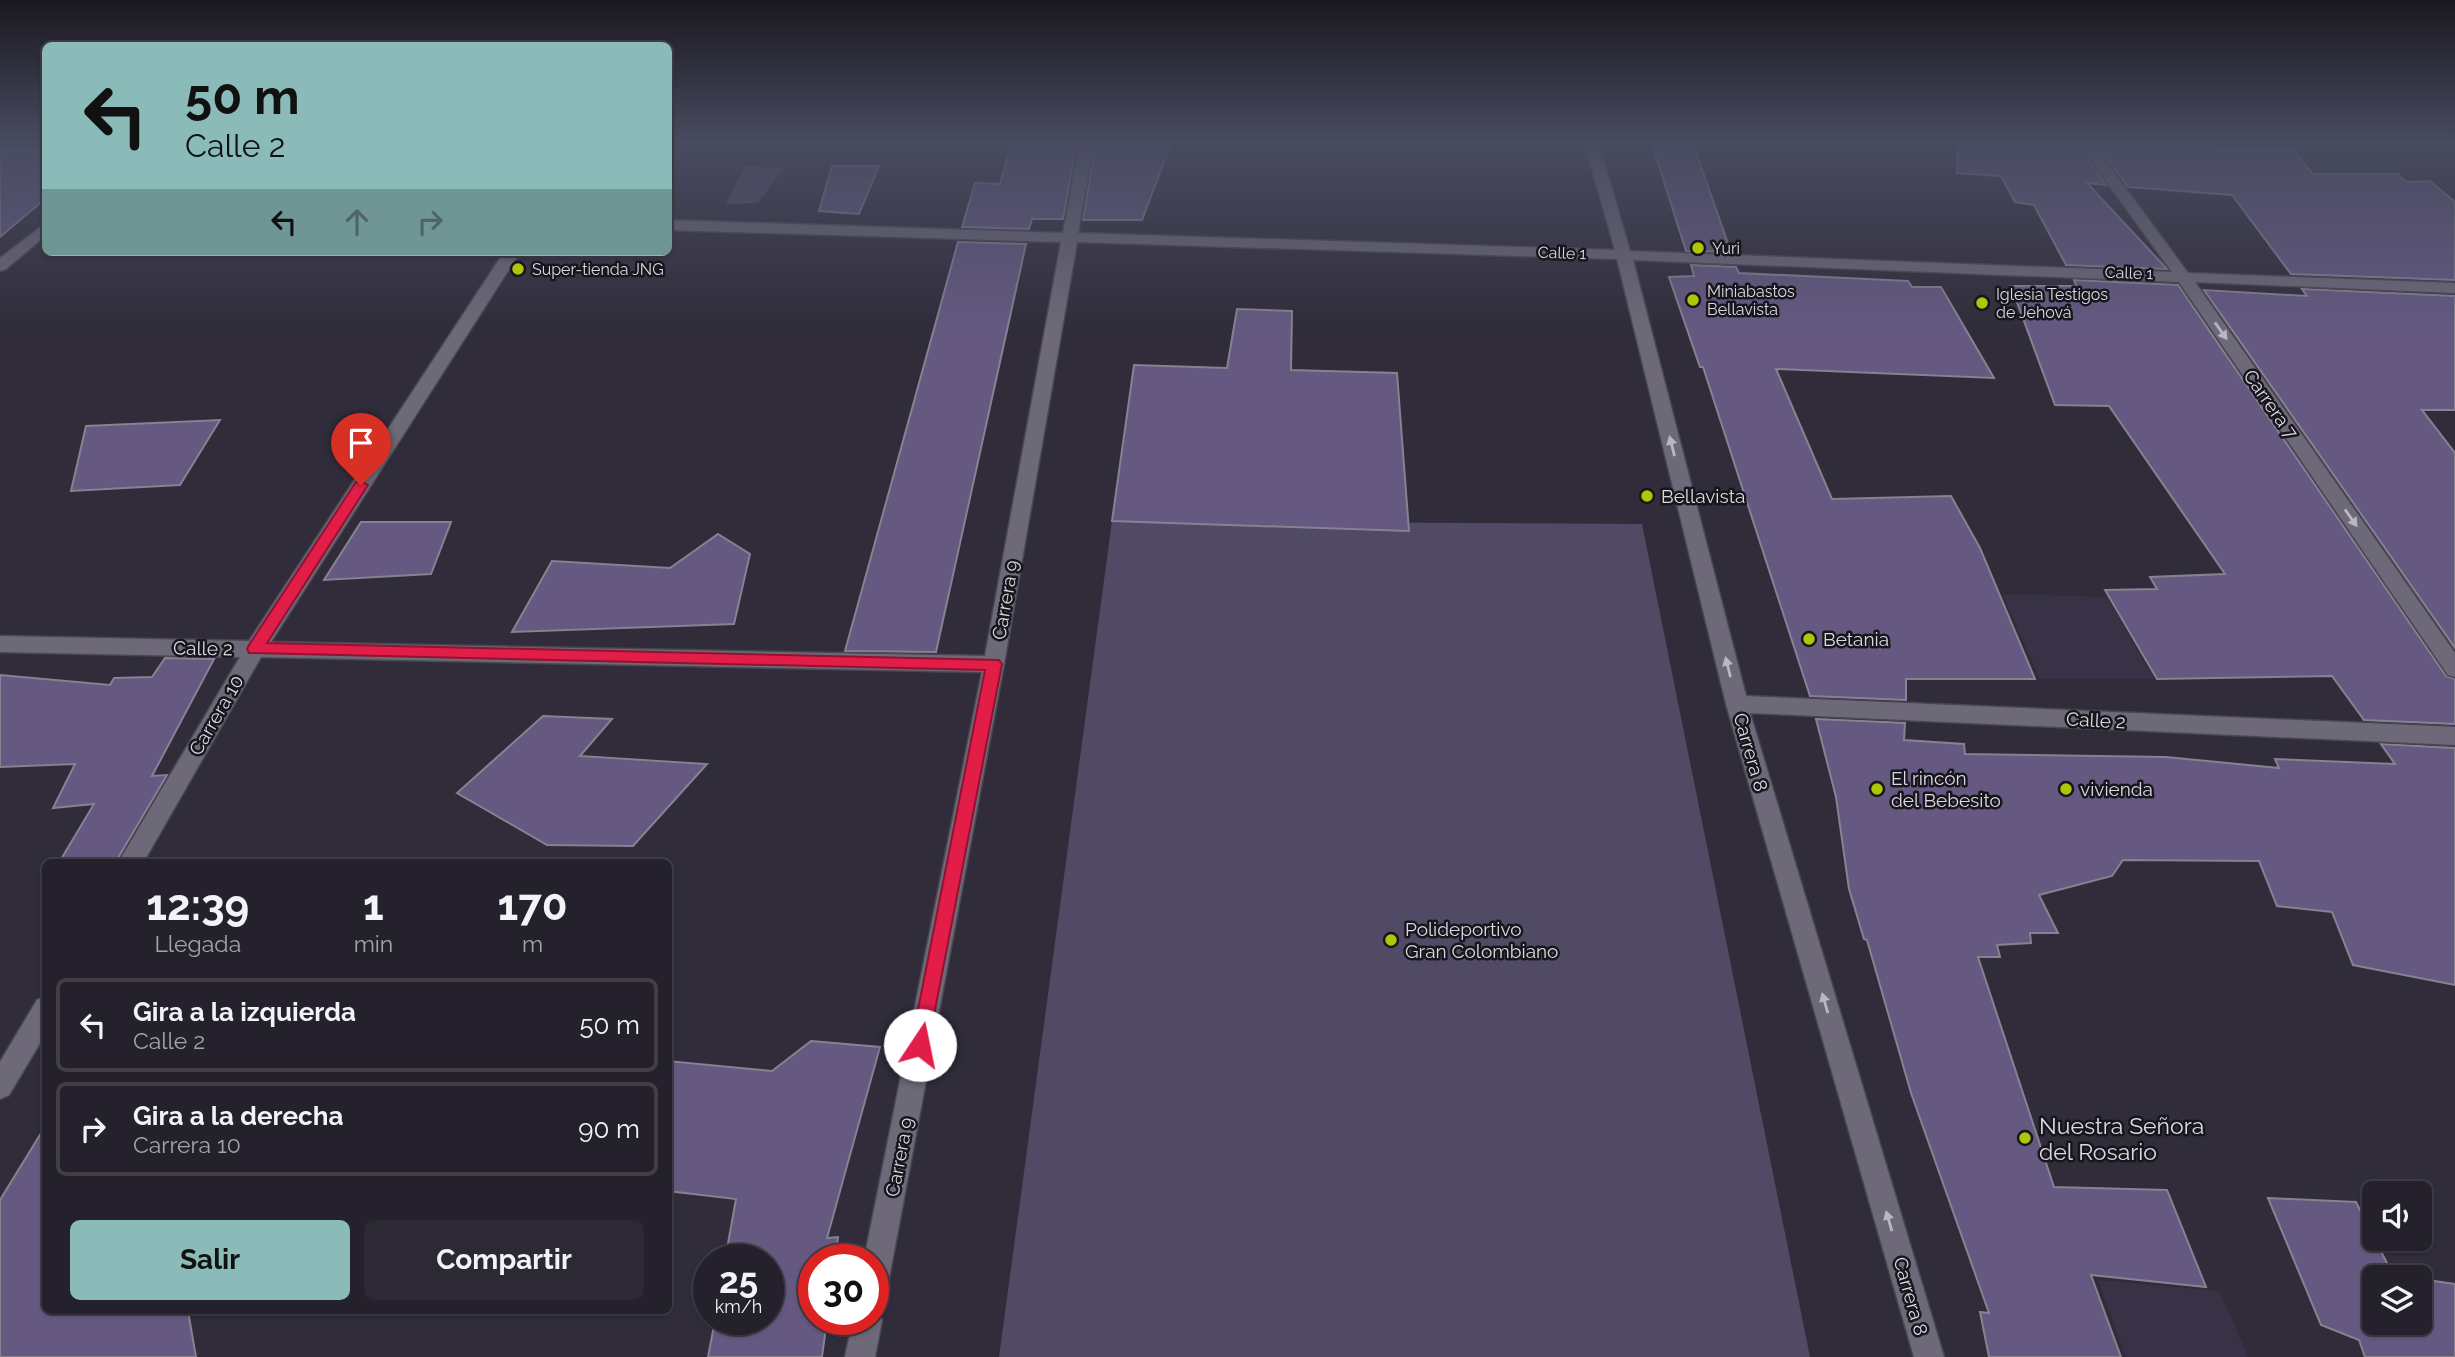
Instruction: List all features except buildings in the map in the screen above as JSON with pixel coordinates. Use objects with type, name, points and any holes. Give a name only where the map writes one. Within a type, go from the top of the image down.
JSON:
[{"type":"street","name":"Carrera 9","points":[[882,1244],[994,664],[1075,204]]},
{"type":"street","name":"Carrera 8","points":[[1609,204],[1737,704],[1929,1357]]},
{"type":"street","name":"Carrera 7","points":[[2130,204],[2455,670]]},
{"type":"street","name":"Calle 1","points":[[672,225],[1623,255],[2182,275],[2455,288]]},
{"type":"street","points":[[0,266],[42,230]]},
{"type":"street","name":"Carrera 10","points":[[132,859],[255,649],[509,256]]},
{"type":"street","name":"Calle 2","points":[[0,644],[994,664]]},
{"type":"street","name":"Calle 2","points":[[1737,704],[2455,736]]},
{"type":"street","points":[[0,1086],[42,1015]]},
{"type":"street","points":[[860,1357],[864,1335]]},
{"type":"shaded area","name":"Polideportivo Gran Colombiano","points":[[1112,521],[1642,524],[1810,1357],[999,1357]]},
{"type":"shaded area","points":[[2002,594],[2107,597],[2154,679],[2040,679]]},
{"type":"shaded area","points":[[2098,1280],[2220,1291],[2248,1357],[2126,1357]]},
{"type":"place","name":"Yuri","points":[[1698,248]]},
{"type":"place","name":"Super-tienda JNG","points":[[518,269]]},
{"type":"place","name":"Miniabastos Bellavista","points":[[1693,300]]},
{"type":"place","name":"Iglesia Testigos de Jehová","points":[[1982,303]]},
{"type":"place","name":"Bellavista","points":[[1647,496]]},
{"type":"place","name":"Betania","points":[[1809,639]]},
{"type":"place","name":"El rincón del Bebesito","points":[[1877,789]]},
{"type":"place","name":"vivienda","points":[[2066,789]]},
{"type":"place","name":"Polideportivo Gran Colombiano","points":[[1391,940]]},
{"type":"place","name":"Nuestra Señora del Rosario","points":[[2025,1138]]},
{"type":"route","points":[[361,485],[255,649],[994,664],[920,1045]]}]
